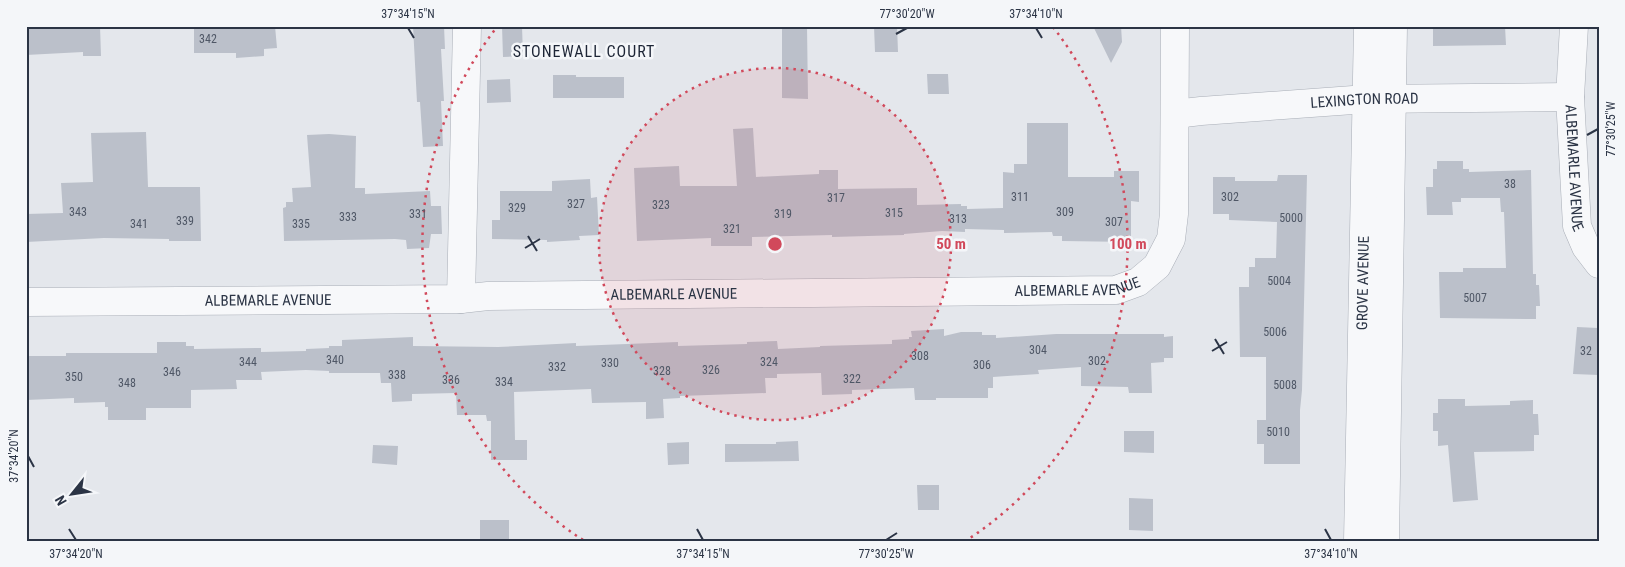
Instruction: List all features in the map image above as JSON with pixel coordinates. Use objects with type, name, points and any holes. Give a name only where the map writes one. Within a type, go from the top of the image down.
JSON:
[{"type":"street","points":[[462,299],[467,26]]},
{"type":"street","points":[[1175,26],[1175,114]]},
{"type":"street","name":"GROVE AVENUE","points":[[1368,26],[1379,99],[1385,541]]},
{"type":"street","name":"GROVE AVENUE","points":[[1358,541],[1379,99],[1393,26]]},
{"type":"street","points":[[1570,97],[1574,26]]},
{"type":"street","name":"ALBEMARLE AVENUE","points":[[1570,97],[1577,226],[1586,247],[1599,264]]},
{"type":"street","name":"LEXINGTON ROAD","points":[[1175,114],[1379,99],[1570,97]]},
{"type":"street","name":"ALBEMARLE AVENUE","points":[[26,302],[462,299],[488,296],[1116,290],[1138,282],[1157,266],[1171,240],[1174,214],[1175,114]]},
{"type":"building","points":[[26,26],[100,26],[101,56],[83,56],[83,52],[26,55]]},
{"type":"building","points":[[194,26],[275,26],[277,48],[264,49],[264,56],[236,58],[236,53],[194,53]]},
{"type":"building","points":[[413,26],[444,26],[445,49],[441,49],[444,101],[441,101],[443,146],[423,147],[420,102],[417,102]]},
{"type":"building","points":[[502,26],[522,26],[523,56],[503,57]]},
{"type":"building","points":[[782,26],[807,26],[808,99],[782,98]]},
{"type":"building","points":[[874,26],[897,26],[898,52],[875,52]]},
{"type":"building","points":[[1093,26],[1121,26],[1122,42],[1111,63]]},
{"type":"building","points":[[1433,26],[1505,26],[1506,45],[1433,46]]},
{"type":"building","points":[[927,74],[948,74],[949,94],[928,94]]},
{"type":"building","points":[[553,75],[624,77],[624,98],[553,98]]},
{"type":"building","points":[[510,79],[511,102],[487,103],[487,80]]},
{"type":"building","points":[[1027,123],[1068,123],[1068,177],[1114,177],[1114,171],[1139,171],[1139,202],[1131,201],[1131,242],[1062,241],[1062,236],[1053,236],[1052,232],[1004,233],[1004,230],[965,229],[965,232],[942,231],[904,235],[752,237],[752,246],[711,246],[711,238],[637,241],[634,168],[679,166],[680,186],[737,186],[733,129],[753,128],[756,177],[819,174],[819,170],[838,170],[838,189],[917,188],[917,205],[961,204],[961,206],[967,206],[967,209],[1003,208],[1003,172],[1014,173],[1014,164],[1027,164]]},
{"type":"building","points":[[146,132],[148,187],[200,187],[201,241],[104,238],[26,242],[26,214],[63,213],[61,183],[93,182],[91,133]]},
{"type":"building","points":[[307,135],[356,136],[355,188],[365,188],[365,194],[430,191],[431,206],[441,206],[442,234],[431,234],[429,248],[407,249],[406,240],[395,239],[284,241],[283,208],[286,207],[286,202],[293,202],[292,188],[311,187]]},
{"type":"building","points":[[1437,161],[1463,161],[1463,169],[1469,169],[1469,172],[1531,170],[1533,274],[1536,274],[1536,285],[1539,285],[1540,306],[1536,306],[1536,319],[1440,318],[1439,272],[1463,272],[1463,268],[1506,268],[1504,212],[1501,212],[1500,198],[1461,198],[1461,202],[1452,202],[1453,215],[1427,215],[1426,187],[1433,187],[1433,169],[1437,169]]},
{"type":"building","points":[[1278,175],[1307,175],[1300,464],[1264,464],[1264,444],[1257,444],[1257,420],[1266,420],[1266,357],[1240,357],[1239,287],[1249,287],[1249,267],[1255,267],[1255,258],[1276,258],[1277,222],[1229,220],[1229,214],[1213,214],[1213,177],[1235,177],[1235,181],[1277,181]]},
{"type":"building","points":[[590,179],[591,198],[597,197],[599,235],[579,236],[580,240],[547,242],[547,240],[492,239],[492,220],[500,220],[500,191],[552,191],[552,181]]},
{"type":"building","points":[[1577,327],[1598,328],[1599,375],[1573,374]]},
{"type":"building","points":[[944,329],[944,336],[961,332],[982,332],[982,335],[996,335],[996,338],[1056,334],[1164,334],[1164,337],[1173,336],[1173,358],[1164,358],[1164,362],[1151,363],[1152,393],[1129,393],[1128,387],[1081,386],[1081,367],[1038,370],[1039,374],[993,377],[993,388],[988,388],[988,398],[936,398],[936,400],[915,400],[914,388],[852,390],[852,394],[822,395],[821,373],[777,374],[777,378],[765,378],[766,393],[680,396],[680,398],[663,399],[664,418],[646,419],[646,402],[592,403],[591,389],[514,392],[515,440],[527,440],[527,460],[491,460],[491,421],[487,421],[486,415],[457,415],[456,393],[412,394],[412,401],[392,402],[391,383],[381,383],[380,373],[329,373],[329,371],[306,370],[261,372],[262,380],[236,380],[237,389],[191,390],[191,408],[146,408],[146,420],[108,420],[108,407],[105,407],[105,402],[74,403],[74,398],[26,400],[26,356],[66,356],[66,353],[157,353],[157,342],[186,342],[186,346],[194,346],[194,349],[261,348],[261,352],[306,351],[306,349],[329,348],[329,346],[342,346],[342,340],[413,337],[413,346],[498,347],[576,343],[576,346],[678,342],[678,346],[777,341],[778,349],[892,344],[892,340],[909,339],[909,337],[912,337],[911,331]]},
{"type":"building","points":[[1438,399],[1465,399],[1465,406],[1510,405],[1510,401],[1533,400],[1533,414],[1538,414],[1539,435],[1534,435],[1534,451],[1474,452],[1478,500],[1453,502],[1448,445],[1438,446],[1438,431],[1433,431],[1433,413],[1438,413]]},
{"type":"building","points":[[1124,431],[1154,431],[1154,453],[1124,452]]},
{"type":"building","points":[[798,441],[799,461],[725,462],[725,444],[776,444],[776,442]]},
{"type":"building","points":[[689,442],[689,464],[668,465],[667,443]]},
{"type":"building","points":[[373,445],[398,446],[397,465],[372,463]]},
{"type":"building","points":[[917,485],[939,485],[939,510],[918,510]]},
{"type":"building","points":[[1129,498],[1153,499],[1153,531],[1129,530]]},
{"type":"building","points":[[480,520],[509,520],[509,541],[480,541]]},
{"type":"district","name":"STONEWALL COURT","points":[[584,51]]}]
